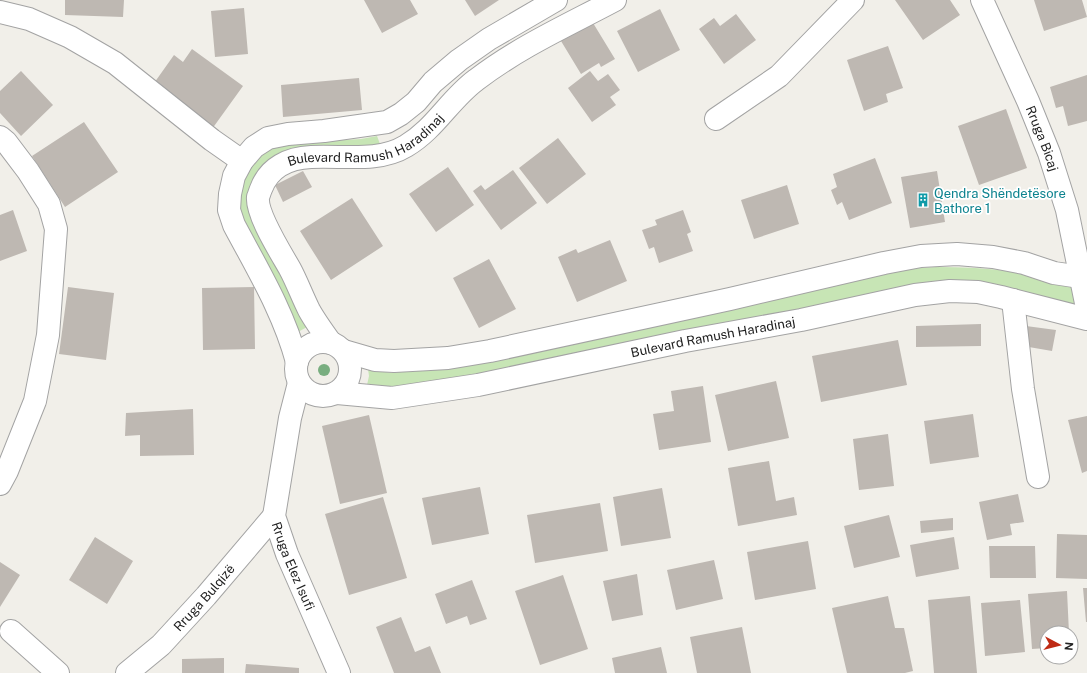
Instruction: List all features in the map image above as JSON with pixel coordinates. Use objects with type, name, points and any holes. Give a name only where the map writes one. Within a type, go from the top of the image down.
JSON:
[{"type":"street","name":"Bulevard Ramush Haradinaj","points":[[242,161],[254,147],[268,138],[288,134],[324,131],[386,122],[401,114],[416,102],[433,82],[459,60],[489,39],[556,0]]},
{"type":"street","name":"Bulevard Ramush Haradinaj","points":[[298,373],[305,390],[312,395],[321,397],[329,396],[344,388],[348,382],[351,366],[348,358],[337,347],[309,311],[290,270],[269,232],[262,215],[258,198],[264,180],[276,168],[291,160],[310,157],[363,157],[387,154],[405,147],[421,136],[453,101],[497,64],[526,46],[615,0]]},
{"type":"street","points":[[716,119],[779,76],[853,0]]},
{"type":"street","name":"Rruga Bicaj","points":[[982,0],[1028,101],[1049,153],[1084,278],[1087,308]]},
{"type":"street","points":[[0,12],[29,19],[70,37],[115,63],[212,140],[242,161],[234,176],[230,194],[229,210],[234,225],[279,310],[289,335],[298,373]]},
{"type":"street","points":[[0,137],[6,142],[28,171],[49,204],[56,229],[48,335],[35,401],[7,471],[0,484]]},
{"type":"street","points":[[298,373],[300,355],[310,346],[322,342],[375,360],[394,361],[448,358],[490,351],[921,256],[957,254],[993,257],[1054,273],[1084,278]]},
{"type":"street","name":"Bulevard Ramush Haradinaj","points":[[337,393],[392,398],[478,385],[685,341],[801,320],[915,295],[950,291],[978,292],[1087,319]]},
{"type":"street","points":[[1013,300],[1024,389],[1038,477]]},
{"type":"street","name":"Rruga Elez Isufi","points":[[298,373],[274,516],[287,554],[339,673]]},
{"type":"street","name":"Rruga Bulqizë","points":[[127,673],[166,640],[211,591],[274,516]]},
{"type":"street","points":[[11,631],[58,673]]},
{"type":"green space","points":[[377,136],[380,144],[275,156],[264,164],[255,177],[274,260],[307,327],[298,332],[237,207],[244,173],[254,156],[276,144],[361,139]]},
{"type":"green space","points":[[936,267],[975,268],[1014,272],[1044,279],[1074,288],[1077,306],[989,286],[478,375],[392,387],[367,385],[369,376],[368,369],[392,373],[421,369],[907,269]]},
{"type":"building","points":[[65,0],[124,0],[123,17],[65,15]]},
{"type":"building","points":[[364,0],[410,0],[418,14],[382,33]]},
{"type":"building","points":[[465,0],[499,0],[475,16]]},
{"type":"building","points":[[895,0],[950,0],[960,15],[923,40]]},
{"type":"building","points":[[1034,0],[1082,0],[1087,17],[1044,31]]},
{"type":"building","points":[[244,8],[248,54],[215,57],[211,11]]},
{"type":"building","points":[[660,9],[680,50],[638,72],[617,31]]},
{"type":"building","points":[[736,14],[756,40],[724,64],[699,29],[714,18],[720,26]]},
{"type":"building","points":[[590,18],[615,59],[601,67],[599,63],[581,74],[561,41]]},
{"type":"building","points":[[888,46],[903,88],[886,94],[888,102],[864,111],[847,60]]},
{"type":"building","points":[[192,49],[243,86],[212,129],[152,86],[174,55],[183,62]]},
{"type":"building","points":[[21,71],[53,105],[21,136],[0,113],[0,91]]},
{"type":"building","points":[[590,71],[598,81],[608,74],[620,90],[610,97],[616,105],[592,122],[568,88]]},
{"type":"building","points":[[1087,75],[1087,121],[1068,126],[1063,106],[1056,108],[1050,87]]},
{"type":"building","points":[[359,78],[362,110],[283,117],[281,85]]},
{"type":"building","points":[[1006,109],[1027,168],[979,185],[958,126]]},
{"type":"building","points":[[84,122],[118,172],[65,207],[32,156]]},
{"type":"building","points":[[558,138],[586,174],[547,204],[519,168]]},
{"type":"building","points":[[875,158],[892,203],[849,220],[842,202],[837,205],[831,190],[837,187],[833,174]]},
{"type":"building","points":[[448,167],[474,205],[436,232],[409,194]]},
{"type":"building","points":[[513,170],[537,203],[501,230],[473,191],[481,185],[485,190]]},
{"type":"building","points":[[303,171],[312,187],[283,202],[275,185]]},
{"type":"building","name":"Qendra Shëndetësore Bathore 1","points":[[937,171],[945,222],[910,228],[901,177]]},
{"type":"building","points":[[787,185],[799,224],[754,239],[741,200]]},
{"type":"building","points":[[352,198],[383,246],[331,280],[300,231]]},
{"type":"building","points":[[13,210],[27,251],[0,261],[0,215]]},
{"type":"building","points":[[683,210],[691,232],[687,234],[693,251],[659,263],[654,247],[649,249],[642,230],[657,225],[655,220]]},
{"type":"building","points":[[610,240],[627,281],[577,302],[558,257],[576,249],[578,253]]},
{"type":"building","points":[[489,259],[516,309],[479,328],[453,278]]},
{"type":"building","points":[[68,287],[114,293],[106,360],[59,354]]},
{"type":"building","points":[[254,287],[255,349],[203,350],[202,288]]},
{"type":"building","points":[[981,324],[981,346],[916,347],[916,326]]},
{"type":"building","points":[[1026,326],[1056,330],[1052,351],[1023,346]]},
{"type":"building","points":[[898,340],[907,385],[821,402],[812,356]]},
{"type":"building","points":[[776,381],[789,438],[728,451],[715,395]]},
{"type":"building","points":[[703,386],[711,442],[659,450],[653,414],[674,411],[671,391]]},
{"type":"building","points":[[193,409],[194,455],[140,456],[140,435],[125,436],[126,413]]},
{"type":"building","points":[[973,414],[979,457],[930,464],[924,421]]},
{"type":"building","points":[[369,415],[387,493],[340,504],[322,426]]},
{"type":"building","points":[[1087,416],[1087,471],[1082,473],[1068,420]]},
{"type":"building","points":[[888,434],[894,486],[859,490],[853,439]]},
{"type":"building","points":[[769,461],[776,501],[794,497],[797,515],[738,526],[728,468]]},
{"type":"building","points":[[480,487],[489,534],[432,545],[422,498]]},
{"type":"building","points":[[662,488],[671,538],[621,546],[613,497]]},
{"type":"building","points":[[1018,494],[1024,522],[1010,524],[1012,535],[987,540],[979,502]]},
{"type":"building","points":[[383,497],[407,578],[349,595],[325,514]]},
{"type":"building","points":[[600,503],[608,551],[535,563],[527,515]]},
{"type":"building","points":[[889,515],[900,557],[854,568],[844,526]]},
{"type":"building","points":[[953,518],[953,530],[921,533],[920,521]]},
{"type":"building","points":[[1057,534],[1087,535],[1087,579],[1056,578]]},
{"type":"building","points":[[95,537],[133,561],[107,604],[69,580]]},
{"type":"building","points":[[954,537],[959,569],[916,577],[910,545]]},
{"type":"building","points":[[808,541],[816,589],[755,600],[747,552]]},
{"type":"building","points":[[989,546],[1035,546],[1036,578],[990,578]]},
{"type":"building","points":[[714,560],[723,599],[676,610],[667,570]]},
{"type":"building","points":[[0,562],[20,575],[0,607]]},
{"type":"building","points":[[637,574],[643,615],[612,621],[603,581]]},
{"type":"building","points":[[563,575],[588,649],[540,665],[515,591]]},
{"type":"building","points":[[472,580],[487,619],[470,625],[467,616],[446,624],[435,594]]},
{"type":"building","points":[[1083,588],[1087,588],[1087,622],[1086,622]]},
{"type":"building","points":[[1067,591],[1069,625],[1039,625],[1039,649],[1032,649],[1028,594]]},
{"type":"building","points":[[888,596],[895,628],[904,628],[913,671],[905,673],[847,673],[832,608]]},
{"type":"building","points":[[970,596],[977,673],[934,673],[928,600]]},
{"type":"building","points":[[1020,600],[1025,652],[985,656],[981,603]]},
{"type":"building","points":[[401,617],[415,652],[430,646],[441,673],[394,673],[376,627]]},
{"type":"building","points":[[742,627],[751,673],[697,673],[690,637]]},
{"type":"building","points":[[661,647],[667,673],[615,673],[612,658]]},
{"type":"building","points":[[224,658],[224,673],[182,673],[182,659]]},
{"type":"building","points":[[246,664],[299,668],[299,673],[245,673]]},
{"type":"place","name":"Qendra Shëndetësore Bathore 1","points":[[923,200]]}]
